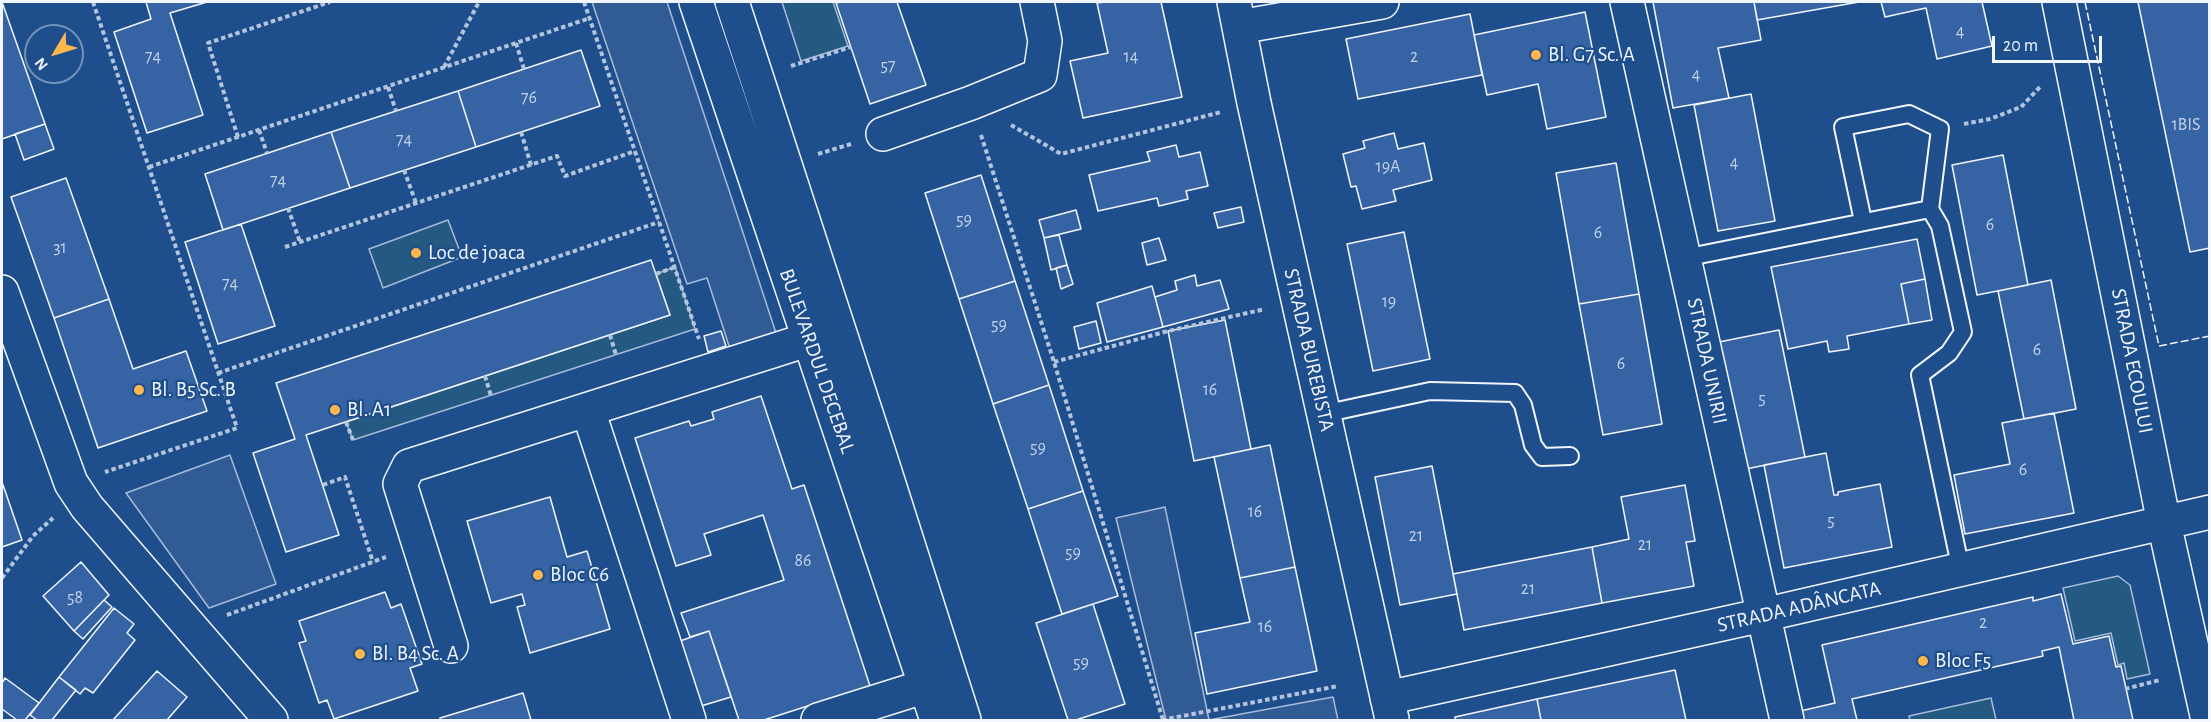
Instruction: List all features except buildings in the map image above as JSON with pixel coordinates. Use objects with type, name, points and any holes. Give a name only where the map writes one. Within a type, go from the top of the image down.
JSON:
[{"type":"street","name":"BULEVARDUL DECEBAL","points":[[696,2],[937,720]]},
{"type":"street","name":"BULEVARDUL DECEBAL","points":[[732,2],[964,720]]},
{"type":"street","points":[[883,134],[971,103],[1040,75],[1045,41],[1037,2]]},
{"type":"street","points":[[1236,14],[1382,2]]},
{"type":"street","name":"STRADA UNIRII","points":[[1627,2],[1787,720]]},
{"type":"street","name":"STRADA ECOULUI","points":[[2059,2],[2164,523],[2208,720]]},
{"type":"street","name":"STRADA BUREBISTA","points":[[1236,14],[1389,709]]},
{"type":"street","points":[[2,292],[71,483],[87,507],[272,720]]},
{"type":"street","points":[[451,646],[400,484],[409,466],[810,339]]},
{"type":"street","points":[[588,410],[689,720]]},
{"type":"street","name":"STRADA ADÂNCATA","points":[[1389,709],[1763,615],[2210,512]]},
{"type":"street","points":[[818,720],[926,686]]},
{"type":"lane","points":[[1863,221],[1843,127],[1909,114],[1940,129],[1930,209],[1940,226],[1963,332],[1949,353],[1920,375],[1961,570]]},
{"type":"lane","points":[[1684,258],[1930,209]]},
{"type":"lane","points":[[1323,414],[1430,391],[1515,393],[1522,405],[1533,445],[1542,457],[1570,456]]},
{"type":"path","points":[[71,483],[237,429],[93,2]]},
{"type":"path","points":[[238,137],[208,43],[330,2]]},
{"type":"path","points":[[443,68],[479,2]]},
{"type":"path","points":[[584,2],[710,370]]},
{"type":"path","points":[[149,168],[590,18]]},
{"type":"path","points":[[516,43],[524,69]]},
{"type":"path","points":[[790,66],[850,47]]},
{"type":"path","points":[[1940,129],[1989,118],[2021,107],[2070,55]]},
{"type":"path","points":[[388,87],[396,111]]},
{"type":"path","points":[[971,103],[1061,154],[1254,103]]},
{"type":"path","points":[[971,103],[1054,362],[1162,720],[1338,686]]},
{"type":"path","points":[[259,130],[267,153]]},
{"type":"path","points":[[521,132],[531,165]]},
{"type":"path","points":[[285,247],[557,156],[565,176],[635,151]]},
{"type":"path","points":[[404,170],[416,203]]},
{"type":"path","points":[[288,208],[300,242]]},
{"type":"path","points":[[218,374],[659,222]]},
{"type":"path","points":[[656,274],[675,267]]},
{"type":"path","points":[[1054,362],[1168,331],[1298,301]]},
{"type":"path","points":[[610,335],[616,355]]},
{"type":"path","points":[[485,376],[491,396]]},
{"type":"path","points":[[346,422],[353,440]]},
{"type":"path","points":[[323,485],[345,477],[373,562]]},
{"type":"path","points":[[2,578],[33,536],[53,518]]},
{"type":"path","points":[[192,628],[419,546]]},
{"type":"path","points":[[2125,689],[2160,680]]},
{"type":"shaded area","points":[[592,2],[667,2],[777,336],[731,352],[707,278],[687,284]]},
{"type":"shaded area","points":[[782,2],[833,2],[848,46],[801,61]]},
{"type":"shaded area","name":"Loc de joaca","points":[[448,220],[462,257],[383,288],[369,249]]},
{"type":"shaded area","points":[[675,267],[695,329],[353,440],[346,422],[670,315],[656,274]]},
{"type":"shaded area","points":[[230,455],[276,584],[209,608],[126,493]]},
{"type":"shaded area","points":[[1165,507],[1209,720],[1166,720],[1116,518]]},
{"type":"shaded area","points":[[2118,576],[2130,585],[2150,674],[2127,679],[2124,663],[2118,665],[2111,633],[2075,641],[2063,588]]},
{"type":"shaded area","points":[[1333,697],[1338,720],[1209,720]]},
{"type":"shaded area","points":[[1991,698],[1996,720],[1910,720],[1909,716]]},
{"type":"fence","points":[[2085,2],[2159,346],[2210,336]]},
{"type":"place","name":"Bl. G7 Sc. A","points":[[1536,55]]},
{"type":"place","name":"Loc de joaca","points":[[416,253]]},
{"type":"place","name":"Bl. B5 Sc. B","points":[[139,390]]},
{"type":"place","name":"Bl. A1","points":[[335,410]]},
{"type":"place","name":"Bloc C6","points":[[538,575]]},
{"type":"place","name":"Bl. B4 Sc. A","points":[[360,654]]},
{"type":"place","name":"Bloc F5","points":[[1923,661]]}]
